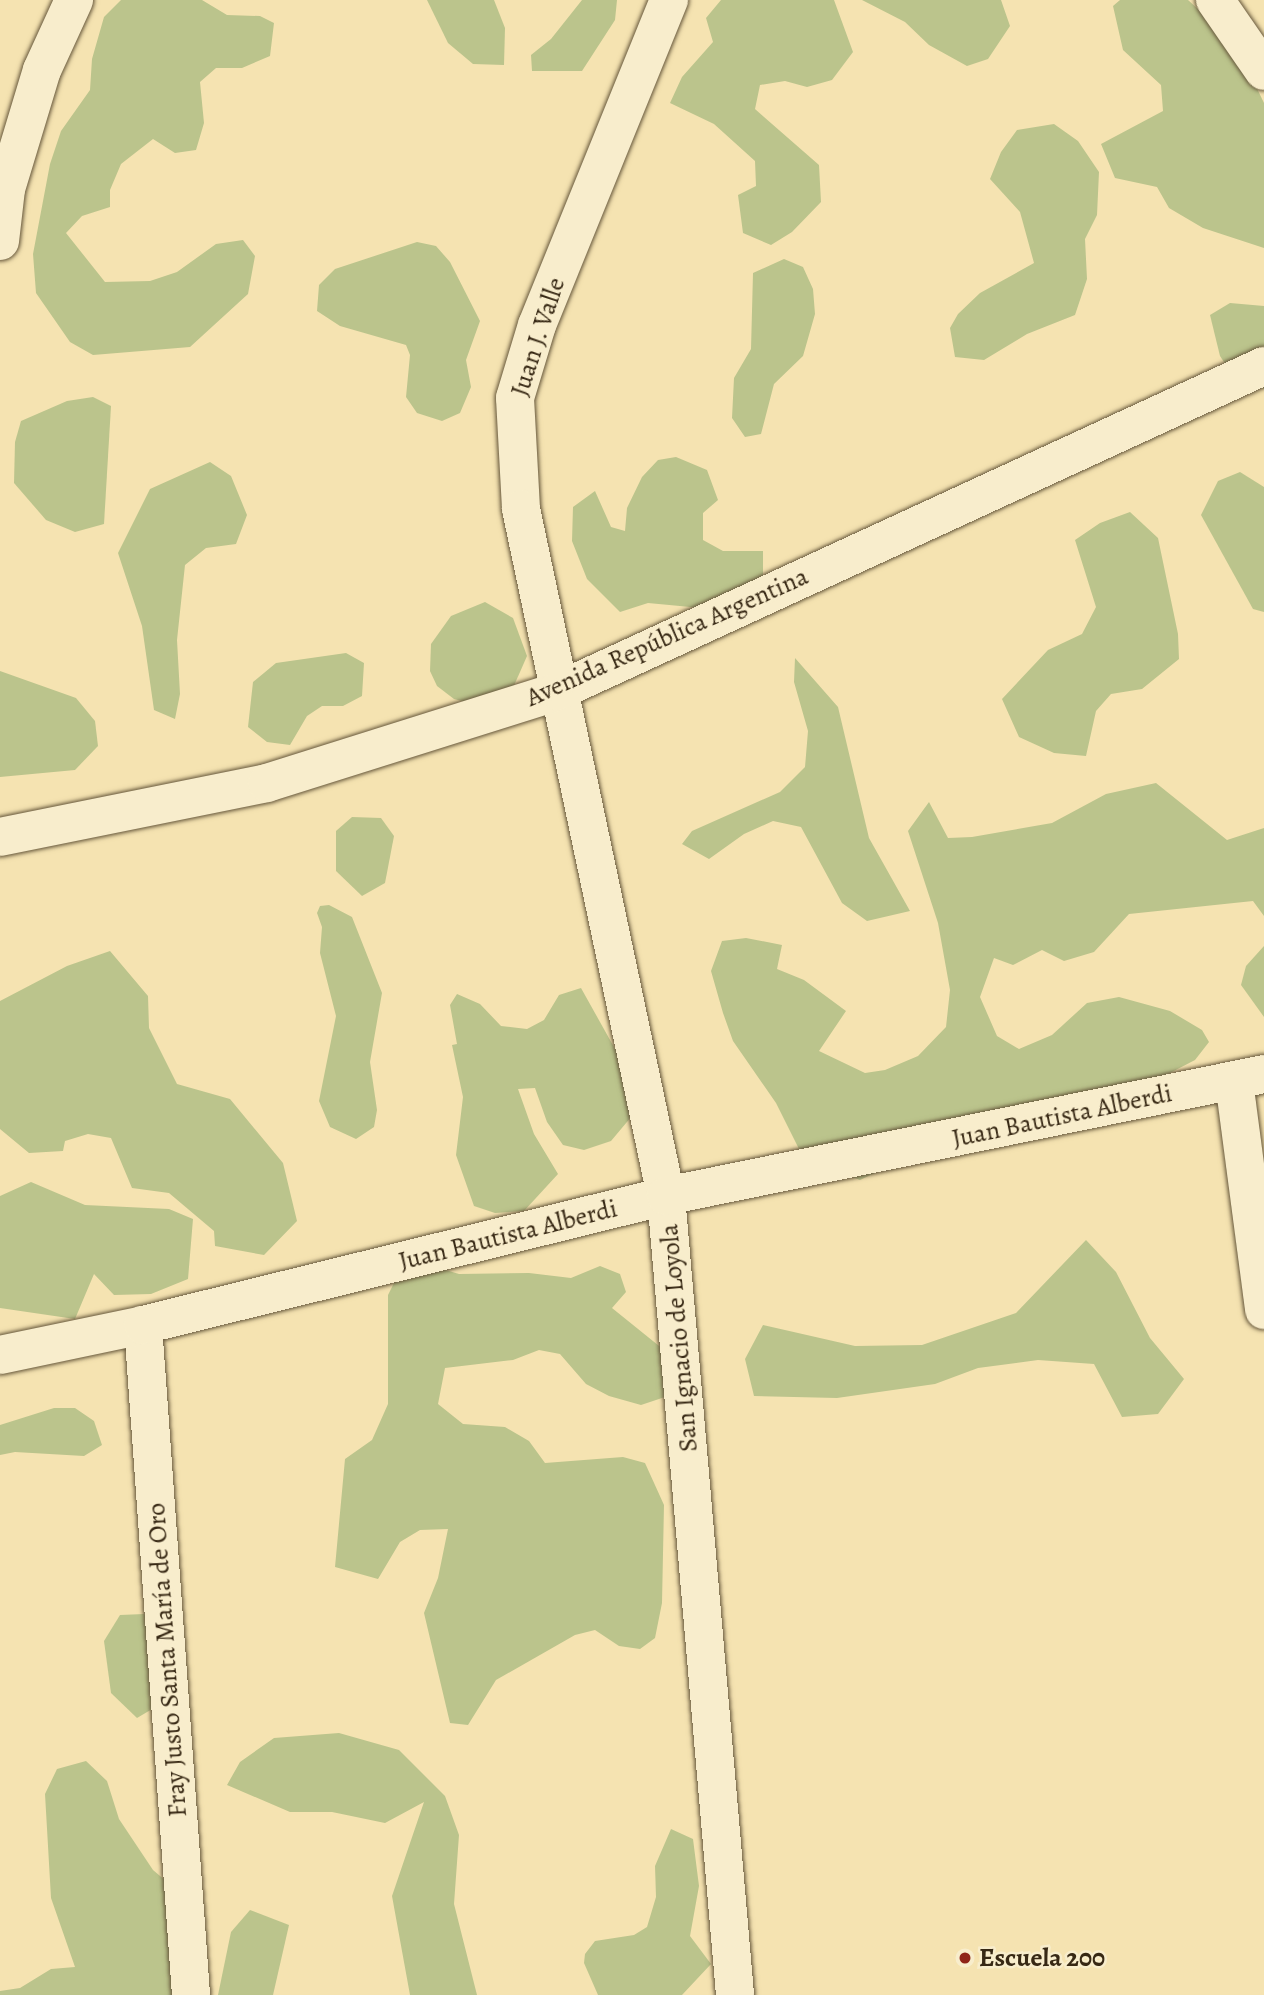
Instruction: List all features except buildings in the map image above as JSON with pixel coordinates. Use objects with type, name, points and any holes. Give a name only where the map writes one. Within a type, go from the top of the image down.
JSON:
[{"type":"street","points":[[0,241],[6,189],[42,70],[74,0]]},
{"type":"street","name":"Juan J. Valle","points":[[558,691],[521,509],[515,398],[537,325],[669,0]]},
{"type":"street","points":[[1215,0],[1264,71]]},
{"type":"street","name":"Avenida República Argentina","points":[[0,837],[267,783],[558,691],[1264,366]]},
{"type":"street","name":"San Ignacio de Loyola","points":[[558,691],[666,1196],[735,1995]]},
{"type":"street","points":[[1249,1077],[1264,1310]]},
{"type":"street","name":"Juan Bautista Alberdi","points":[[0,1355],[143,1325],[666,1196],[1249,1077]]},
{"type":"street","name":"Fray Justo Santa María de Oro","points":[[143,1325],[191,1995]]},
{"type":"green space","points":[[121,0],[202,0],[227,15],[260,16],[274,23],[270,56],[242,68],[216,68],[200,82],[204,123],[196,150],[175,153],[153,139],[121,164],[110,190],[110,207],[82,216],[66,233],[105,282],[150,281],[177,272],[216,244],[243,240],[255,256],[248,294],[190,347],[93,355],[70,342],[36,293],[33,254],[50,164],[61,131],[90,90],[92,59],[104,17]]},
{"type":"green space","points":[[427,0],[494,0],[505,28],[504,65],[473,64],[448,43]]},
{"type":"green space","points":[[582,0],[617,0],[615,20],[582,71],[532,71],[531,55],[551,39]]},
{"type":"green space","points":[[721,0],[834,0],[853,52],[832,80],[807,87],[785,81],[760,85],[755,109],[819,165],[821,202],[792,232],[771,245],[743,233],[738,195],[756,186],[755,161],[714,124],[670,103],[682,77],[713,42],[706,18]]},
{"type":"green space","points":[[862,0],[1001,0],[1010,26],[988,59],[967,66],[929,45],[905,22]]},
{"type":"green space","points":[[1120,0],[1188,0],[1222,31],[1250,74],[1264,103],[1264,248],[1203,228],[1169,208],[1157,187],[1115,178],[1101,144],[1163,111],[1161,85],[1123,50],[1113,6]]},
{"type":"green space","points":[[1054,124],[1078,141],[1099,172],[1097,215],[1085,239],[1087,279],[1075,315],[1027,334],[984,360],[955,357],[950,328],[958,314],[980,293],[1034,263],[1020,212],[990,179],[1001,152],[1017,130]]},
{"type":"green space","points":[[417,242],[436,246],[450,262],[480,321],[466,360],[471,387],[460,413],[442,421],[417,413],[406,397],[410,355],[406,345],[340,326],[317,311],[319,285],[335,269]]},
{"type":"green space","points":[[784,259],[803,267],[813,289],[815,314],[803,356],[774,384],[761,434],[745,437],[732,418],[734,378],[751,349],[753,273]]},
{"type":"green space","points":[[1230,303],[1264,306],[1264,389],[1230,371],[1220,356],[1210,315]]},
{"type":"green space","points":[[93,397],[111,406],[104,524],[75,532],[46,520],[14,483],[15,442],[21,421],[67,401]]},
{"type":"green space","points":[[676,457],[707,470],[718,500],[703,513],[703,540],[723,551],[763,551],[763,588],[701,608],[648,603],[620,612],[587,579],[572,541],[573,507],[595,491],[611,527],[625,531],[627,508],[642,477],[658,460]]},
{"type":"green space","points":[[210,462],[231,476],[247,515],[236,544],[206,548],[185,565],[177,640],[180,694],[175,719],[154,710],[142,626],[118,553],[150,489]]},
{"type":"green space","points":[[1240,472],[1264,487],[1264,612],[1253,609],[1201,515],[1218,481]]},
{"type":"green space","points":[[1130,512],[1158,538],[1178,634],[1179,659],[1142,689],[1111,694],[1096,711],[1086,756],[1054,753],[1019,737],[1002,699],[1048,650],[1082,634],[1096,607],[1075,540],[1100,523]]},
{"type":"green space","points":[[485,602],[513,618],[527,656],[509,697],[485,707],[454,699],[437,686],[430,671],[431,644],[451,616]]},
{"type":"green space","points":[[346,653],[364,663],[362,696],[343,706],[322,706],[307,716],[290,745],[267,742],[248,727],[253,682],[276,663]]},
{"type":"green space","points":[[795,658],[838,707],[869,838],[910,911],[867,921],[842,903],[801,827],[773,821],[744,834],[709,859],[682,844],[692,831],[780,792],[805,767],[808,731],[794,682]]},
{"type":"green space","points":[[0,671],[76,698],[95,721],[98,746],[75,770],[0,777]]},
{"type":"green space","points":[[1156,783],[1227,840],[1264,828],[1264,916],[1253,901],[1129,914],[1094,952],[1064,961],[1042,950],[1013,965],[994,958],[980,997],[997,1036],[1019,1049],[1052,1035],[1087,1003],[1119,997],[1170,1011],[1202,1030],[1209,1042],[1195,1060],[1139,1089],[896,1163],[860,1180],[804,1159],[776,1103],[733,1041],[711,971],[722,941],[746,938],[782,945],[777,969],[804,980],[846,1011],[819,1051],[865,1073],[885,1070],[918,1056],[946,1027],[950,990],[938,923],[908,831],[929,802],[948,838],[972,837],[1052,823],[1106,794]]},
{"type":"green space","points":[[352,817],[381,818],[394,836],[385,883],[362,896],[336,871],[336,831]]},
{"type":"green space","points":[[329,905],[352,917],[382,993],[370,1062],[377,1110],[374,1127],[356,1139],[330,1127],[319,1101],[336,1016],[320,953],[322,927],[317,913],[320,906]]},
{"type":"green space","points":[[1264,946],[1264,1017],[1241,985],[1246,966]]},
{"type":"green space","points":[[110,951],[148,996],[149,1028],[177,1084],[230,1099],[283,1163],[297,1221],[264,1255],[215,1246],[214,1231],[169,1193],[132,1188],[111,1138],[88,1134],[65,1141],[63,1151],[29,1153],[0,1129],[0,1001],[67,966]]},
{"type":"green space","points":[[581,988],[624,1065],[637,1110],[611,1141],[584,1150],[563,1145],[547,1122],[535,1088],[518,1089],[534,1134],[558,1174],[524,1211],[495,1213],[474,1206],[456,1155],[463,1097],[452,1045],[457,1044],[450,1005],[457,994],[480,1004],[501,1026],[527,1029],[544,1020],[559,995]]},
{"type":"green space","points":[[31,1182],[85,1205],[169,1209],[193,1219],[188,1279],[151,1294],[114,1295],[94,1274],[75,1319],[0,1308],[0,1196]]},
{"type":"green space","points":[[1086,1240],[1116,1272],[1150,1338],[1184,1379],[1158,1414],[1122,1417],[1094,1364],[1038,1360],[978,1368],[935,1384],[837,1398],[754,1396],[745,1359],[763,1325],[855,1346],[922,1345],[1016,1313]]},
{"type":"green space","points":[[600,1266],[620,1274],[626,1292],[612,1308],[674,1358],[665,1397],[641,1405],[609,1396],[586,1384],[560,1354],[539,1350],[513,1360],[445,1368],[438,1404],[463,1424],[505,1427],[529,1441],[545,1463],[623,1457],[645,1463],[664,1505],[662,1603],[655,1638],[640,1649],[619,1646],[595,1630],[575,1635],[496,1680],[468,1725],[450,1723],[424,1613],[438,1578],[448,1529],[420,1530],[400,1542],[378,1579],[335,1567],[345,1459],[372,1440],[388,1404],[388,1295],[396,1279],[439,1268],[459,1274],[529,1273],[571,1278]]},
{"type":"green space","points":[[54,1408],[75,1408],[94,1421],[102,1445],[84,1456],[15,1452],[0,1455],[0,1425]]},
{"type":"green space","points":[[144,1614],[155,1634],[169,1699],[137,1718],[111,1693],[104,1641],[120,1615]]},
{"type":"green space","points":[[339,1733],[399,1750],[445,1796],[459,1835],[454,1904],[477,1995],[410,1995],[392,1896],[424,1802],[385,1823],[332,1812],[290,1812],[227,1785],[240,1762],[274,1738]]},
{"type":"green space","points":[[86,1761],[107,1781],[119,1819],[153,1870],[187,1899],[184,1995],[0,1995],[0,1991],[20,1988],[51,1969],[75,1967],[51,1898],[45,1794],[57,1769]]},
{"type":"green space","points":[[671,1829],[693,1839],[699,1886],[690,1936],[711,1964],[682,1995],[598,1995],[584,1963],[585,1954],[595,1941],[634,1935],[647,1927],[656,1897],[655,1866]]},
{"type":"green space","points":[[250,1910],[289,1925],[273,1995],[218,1995],[231,1932]]},
{"type":"place","name":"Escuela 200","points":[[965,1958]]}]
